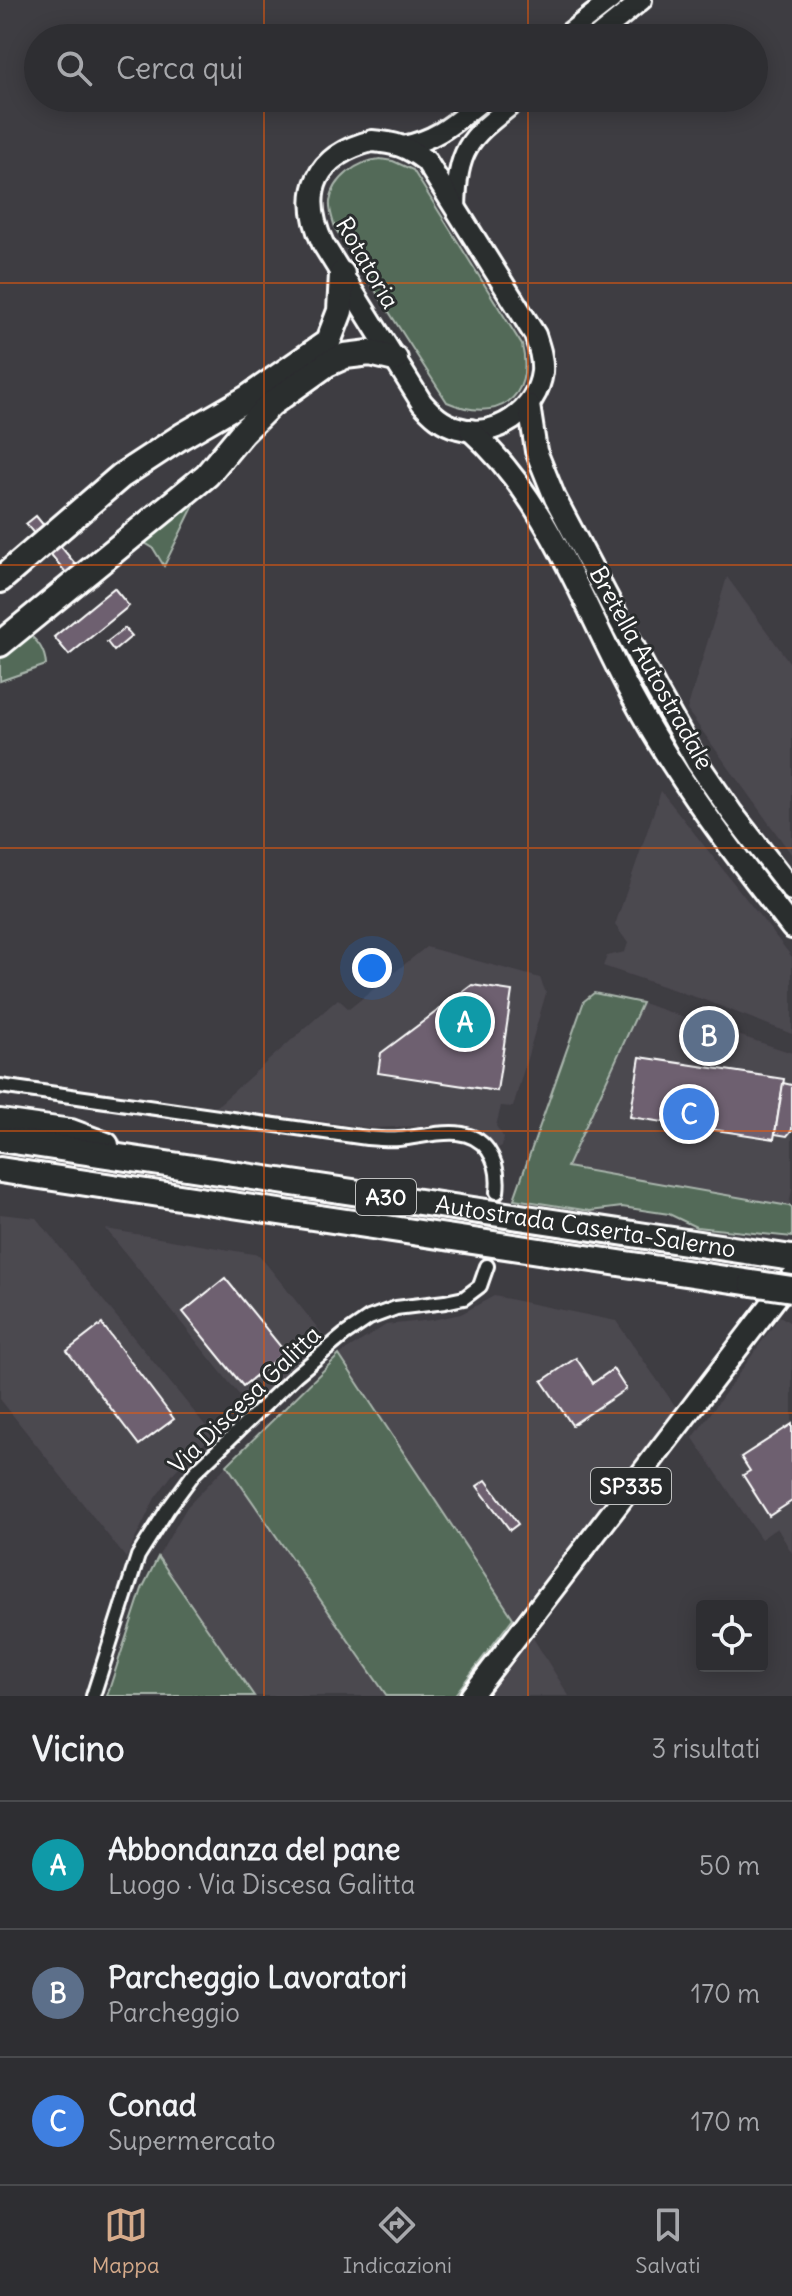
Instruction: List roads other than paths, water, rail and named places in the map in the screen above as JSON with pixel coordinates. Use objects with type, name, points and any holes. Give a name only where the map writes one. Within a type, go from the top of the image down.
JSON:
[{"type":"highway","points":[[0,580],[121,476],[258,391],[328,342],[340,311],[342,274]]},
{"type":"highway","points":[[0,644],[207,475],[271,404],[327,364],[345,356],[370,353],[395,359]]},
{"type":"highway","points":[[0,1122],[71,1132],[145,1161]]},
{"type":"highway","name":"Autostrada Caserta-Salerno","points":[[0,1139],[782,1257]]},
{"type":"highway","name":"Autostrada Caserta-Salerno","points":[[0,1170],[792,1289]]},
{"type":"main road","points":[[580,24],[611,0]]},
{"type":"main road","points":[[612,24],[642,0]]},
{"type":"main road","points":[[403,146],[436,137],[468,112]]},
{"type":"main road","points":[[456,210],[461,159],[474,137],[503,112]]},
{"type":"main road","name":"Rotatoria","points":[[403,146],[372,141],[349,147],[331,160],[317,178],[311,201],[313,223],[422,403],[438,419],[459,429],[470,430]]},
{"type":"main road","points":[[403,146],[426,161],[535,335],[541,353],[542,371],[538,389],[529,405],[516,418],[500,427],[470,430]]},
{"type":"main road","name":"Bretella Autostradale","points":[[529,405],[536,451],[555,498],[657,691],[697,762],[792,890]]},
{"type":"main road","name":"Bretella Autostradale","points":[[470,430],[493,450],[536,507],[631,696],[666,758],[724,843],[792,928]]},
{"type":"main road","name":"SP335","points":[[471,1696],[792,1277]]},
{"type":"street","points":[[0,1086],[367,1138],[469,1134],[480,1140],[490,1152],[496,1165],[497,1192]]},
{"type":"street","name":"Via Discesa Galitta","points":[[93,1696],[138,1556],[195,1472],[296,1375],[344,1335],[369,1318],[396,1308],[464,1298],[480,1286],[487,1266]]},
{"type":"tunnel","points":[[487,1266],[497,1192]]},
{"type":"place","name":"Abbondanza del pane","points":[[465,1022]]},
{"type":"place","name":"Parcheggio Lavoratori","points":[[709,1036]]},
{"type":"place","name":"Conad","points":[[689,1114]]}]
